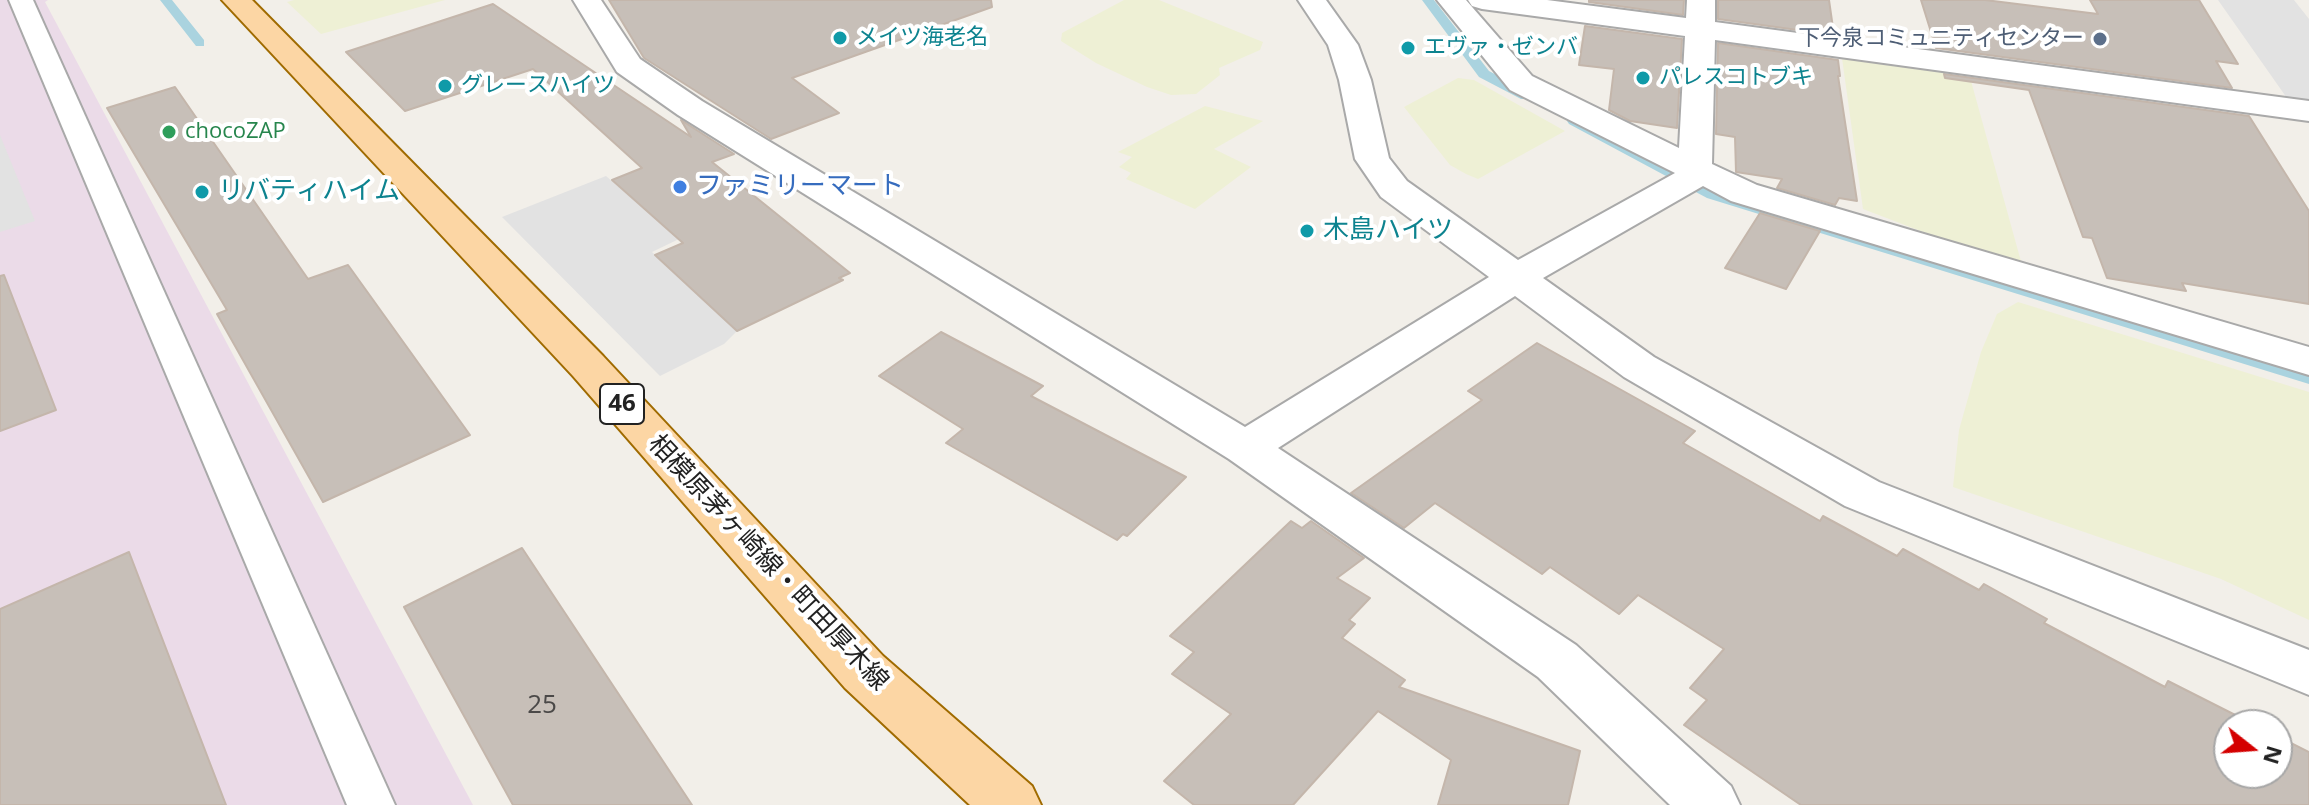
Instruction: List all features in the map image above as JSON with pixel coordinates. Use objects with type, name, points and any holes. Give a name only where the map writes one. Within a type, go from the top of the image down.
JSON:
[{"type":"main road","name":"相模原茅ヶ崎線・町田厚木線","points":[[236,0],[588,366],[864,672],[1011,805]]},
{"type":"street","points":[[587,0],[628,65],[690,108],[1245,448],[1557,661],[1710,805]]},
{"type":"street","points":[[1312,0],[1343,45],[1355,80],[1372,159],[1394,189],[1639,367],[1862,494],[2309,673]]},
{"type":"street","points":[[1451,0],[1521,83],[1686,179],[1744,193],[2309,361]]},
{"type":"street","points":[[1482,0],[1701,14],[2309,111]]},
{"type":"street","points":[[1686,179],[1701,14]]},
{"type":"street","points":[[1245,448],[1515,278],[1686,179]]},
{"type":"lane","points":[[21,0],[371,805]]},
{"type":"shaded area","points":[[0,0],[48,0],[45,2],[473,805],[0,805]]},
{"type":"shaded area","points":[[2218,0],[2294,0],[2309,19],[2309,104],[2289,101]]},
{"type":"shaded area","points":[[0,135],[35,221],[0,232]]},
{"type":"shaded area","points":[[606,176],[679,239],[652,252],[737,331],[724,344],[660,376],[502,217]]},
{"type":"green space","points":[[445,0],[321,34],[287,2]]},
{"type":"green space","points":[[1124,0],[1159,0],[1263,42],[1260,50],[1219,68],[1220,75],[1196,94],[1171,95],[1096,63],[1061,41],[1062,33]]},
{"type":"green space","points":[[1842,58],[1943,72],[1945,78],[1971,81],[2022,265],[1863,209]]},
{"type":"green space","points":[[1458,78],[1474,80],[1565,131],[1478,179],[1466,174],[1450,165],[1404,107]]},
{"type":"green space","points":[[1205,106],[1263,121],[1214,149],[1251,167],[1195,209],[1126,179],[1131,173],[1119,167],[1132,157],[1118,152]]},
{"type":"green space","points":[[2018,302],[2309,392],[2309,620],[2221,579],[1953,487],[1959,430],[1981,352],[1997,314]]},
{"type":"building","points":[[609,0],[991,0],[992,7],[792,78],[839,113],[771,139],[644,58]]},
{"type":"building","points":[[1684,0],[1683,15],[1589,2]]},
{"type":"building","points":[[1718,0],[1829,0],[1834,35],[1718,19]]},
{"type":"building","name":"下今泉コミュニティセンター","points":[[1921,0],[1985,0],[2098,14],[2090,0],[2199,0],[2238,64],[2216,61],[2232,88],[1936,48]]},
{"type":"building","points":[[493,4],[691,137],[681,120],[734,154],[712,162],[850,273],[839,278],[843,280],[737,331],[655,255],[683,243],[612,180],[642,168],[533,69],[405,111],[346,52]]},
{"type":"building","name":"パレスコトブキ","points":[[1585,26],[1682,39],[1677,128],[1630,121],[1609,110],[1614,69],[1579,65]]},
{"type":"building","points":[[1718,43],[1838,60],[1857,201],[1839,198],[1835,205],[1777,188],[1782,179],[1736,172],[1735,137],[1716,134]]},
{"type":"building","points":[[1944,74],[2249,116],[2309,211],[2309,304],[2182,283],[2186,291],[2107,278],[2092,238],[2083,237],[2029,90],[1945,78]]},
{"type":"building","points":[[175,87],[308,279],[348,265],[470,435],[323,502],[217,314],[227,310],[107,108]]},
{"type":"building","points":[[1760,213],[1820,231],[1786,289],[1725,268]]},
{"type":"building","points":[[4,275],[56,410],[0,431],[0,276]]},
{"type":"building","points":[[941,332],[1043,386],[1031,396],[1186,477],[1127,536],[1123,534],[1117,540],[946,443],[963,429],[879,376]]},
{"type":"building","points":[[1537,343],[1695,431],[1683,443],[1820,521],[1823,516],[1897,556],[1903,549],[1979,590],[1984,584],[2047,619],[2044,623],[2165,687],[2168,681],[2223,709],[2213,709],[2213,789],[2293,789],[2293,744],[2309,752],[2309,805],[1801,805],[1684,725],[1707,700],[1690,688],[1724,649],[1638,595],[1619,614],[1550,567],[1542,574],[1435,503],[1404,528],[1351,493],[1482,400],[1468,391]]},
{"type":"building","points":[[1291,521],[1302,528],[1311,521],[1364,558],[1337,578],[1370,598],[1349,620],[1355,624],[1342,638],[1405,680],[1399,687],[1580,751],[1568,805],[1438,805],[1451,760],[1378,711],[1293,805],[1194,805],[1164,781],[1231,714],[1172,674],[1194,652],[1170,636]]},
{"type":"building","points":[[522,548],[692,805],[513,805],[404,607]]},
{"type":"building","points":[[129,552],[226,805],[0,805],[0,609]]},
{"type":"waterway","points":[[166,0],[200,43]]},
{"type":"waterway","points":[[1428,0],[1484,74],[1526,96]]},
{"type":"waterway","points":[[1574,121],[1712,195],[2309,378]]},
{"type":"place","name":"メイツ海老名","points":[[840,38]]},
{"type":"place","name":"下今泉コミュニティセンター","points":[[2100,39]]},
{"type":"place","name":"エヴァ・ゼンバ","points":[[1408,48]]},
{"type":"place","name":"パレスコトブキ","points":[[1643,78]]},
{"type":"place","name":"グレースハイツ","points":[[445,86]]},
{"type":"place","name":"chocoZAP","points":[[169,132]]},
{"type":"place","name":"ファミリーマート","points":[[680,187]]},
{"type":"place","name":"リバティハイム","points":[[202,192]]},
{"type":"place","name":"木島ハイツ","points":[[1307,231]]}]
